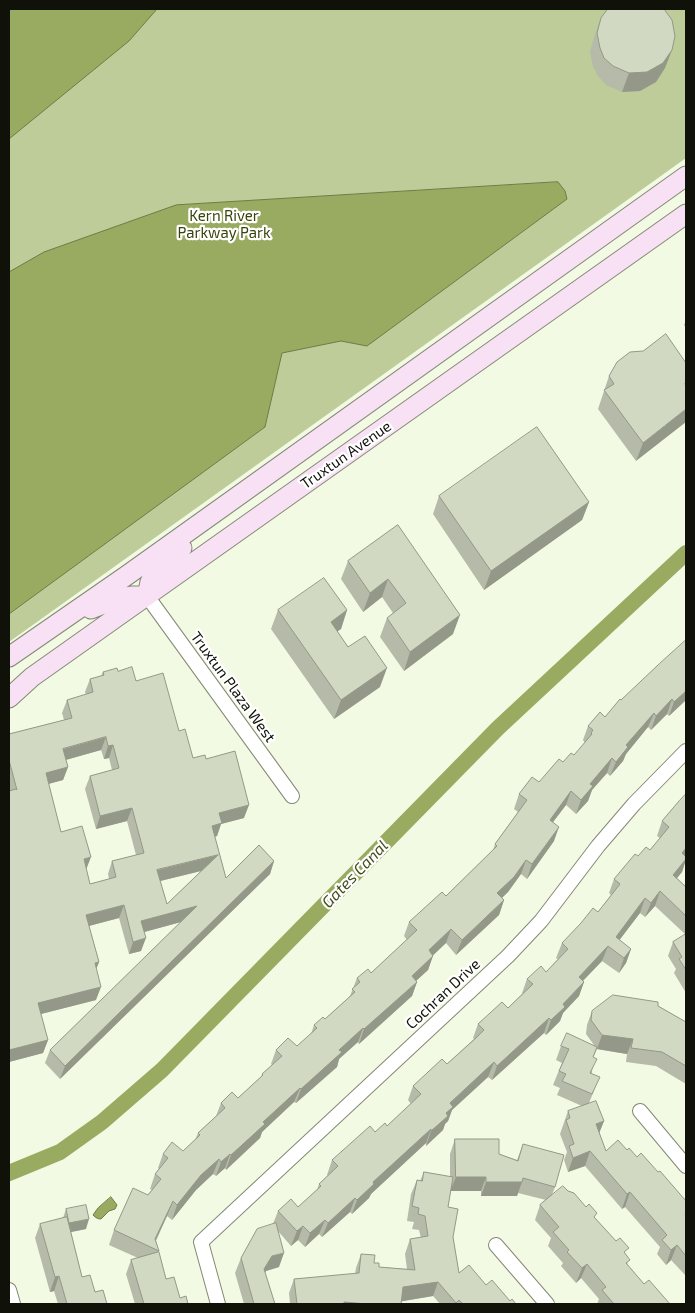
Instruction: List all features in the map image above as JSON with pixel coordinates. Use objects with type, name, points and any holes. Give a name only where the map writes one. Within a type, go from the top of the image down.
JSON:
[{"type":"main road","name":"Truxtun Avenue","points":[[9,657],[242,494],[686,176]]},
{"type":"main road","name":"Truxtun Avenue","points":[[9,698],[32,677],[686,214]]},
{"type":"main road","points":[[57,623],[119,598],[148,596],[150,582],[157,572],[242,494]]},
{"type":"street","name":"Truxtun Plaza West","points":[[148,596],[292,796]]},
{"type":"street","name":"Cochran Drive","points":[[218,1304],[201,1242],[508,956],[541,921],[598,846],[634,804],[686,751]]},
{"type":"street","points":[[640,1111],[686,1166]]},
{"type":"street","points":[[496,1245],[547,1304]]},
{"type":"street","points":[[9,1290],[13,1304]]},
{"type":"green space","name":"Kern River Parkway Park","points":[[9,9],[686,9],[686,158],[9,642]]},
{"type":"shaded area","points":[[9,9],[157,9],[129,41],[9,139]]},
{"type":"shaded area","points":[[558,182],[565,191],[567,199],[367,346],[341,341],[282,353],[265,427],[9,614],[9,272],[44,252],[176,205]]},
{"type":"shaded area","points":[[111,1197],[117,1205],[115,1209],[109,1211],[101,1219],[95,1217],[93,1215],[98,1208]]},
{"type":"building","points":[[608,9],[664,9],[672,20],[675,36],[672,50],[663,63],[647,72],[629,73],[613,66],[604,58],[597,33],[601,18]]},
{"type":"building","points":[[666,334],[686,363],[686,409],[643,443],[604,390],[614,384],[609,376],[617,362],[630,352],[643,351]]},
{"type":"building","points":[[537,427],[589,502],[491,571],[439,496]]},
{"type":"building","points":[[398,525],[460,615],[410,652],[387,618],[406,603],[388,579],[370,593],[348,561]]},
{"type":"building","points":[[324,578],[347,610],[331,622],[348,647],[365,636],[387,668],[341,700],[278,610]]},
{"type":"building","points":[[686,640],[686,691],[674,702],[672,699],[656,716],[654,713],[626,745],[628,747],[616,762],[612,758],[590,784],[593,786],[581,800],[571,791],[550,820],[559,827],[532,864],[526,860],[514,877],[497,893],[504,900],[462,940],[451,929],[429,950],[433,956],[412,976],[417,982],[339,1050],[342,1052],[263,1122],[265,1124],[231,1155],[221,1162],[219,1159],[201,1175],[177,1205],[173,1201],[155,1239],[159,1251],[114,1230],[133,1188],[148,1195],[161,1179],[155,1174],[168,1158],[163,1154],[172,1142],[183,1151],[200,1135],[198,1133],[225,1108],[221,1103],[232,1092],[238,1098],[282,1056],[276,1050],[288,1038],[297,1046],[317,1028],[314,1025],[323,1017],[325,1019],[355,992],[352,989],[360,982],[357,978],[368,969],[371,973],[417,930],[409,922],[442,892],[446,896],[497,846],[495,844],[527,800],[519,794],[532,777],[539,782],[559,759],[563,762],[571,753],[574,755],[592,734],[593,730],[588,726],[600,712],[605,717],[620,699]]},
{"type":"building","points":[[132,667],[136,681],[163,673],[179,731],[185,729],[193,758],[205,755],[206,759],[235,751],[249,805],[219,813],[222,823],[212,826],[226,878],[259,845],[274,861],[65,1066],[50,1050],[197,906],[141,921],[146,938],[133,942],[124,905],[86,915],[99,962],[95,963],[101,987],[38,1003],[48,1040],[9,1050],[9,791],[17,790],[9,760],[9,734],[72,718],[67,700],[93,692],[90,679],[104,675],[103,672],[117,668],[118,671]],"holes":[[[106,737],[108,746],[113,745],[119,768],[90,776],[100,816],[132,808],[144,853],[112,861],[116,877],[90,884],[84,859],[91,857],[82,826],[61,832],[46,773],[68,767],[63,749]],[[218,855],[167,904],[157,870]]]},
{"type":"building","points":[[686,794],[686,848],[682,853],[686,859],[673,875],[686,887],[686,916],[660,891],[651,903],[645,898],[616,937],[631,949],[624,958],[608,946],[579,977],[584,982],[563,1004],[565,1007],[551,1020],[549,1018],[497,1066],[494,1062],[450,1103],[453,1107],[446,1113],[448,1116],[373,1182],[374,1184],[357,1200],[355,1198],[328,1223],[325,1220],[310,1233],[303,1226],[297,1231],[278,1211],[291,1199],[298,1207],[321,1186],[319,1184],[338,1166],[332,1160],[370,1126],[375,1132],[385,1123],[387,1126],[421,1094],[413,1086],[442,1059],[447,1064],[477,1037],[484,1030],[478,1024],[502,1002],[508,1008],[533,984],[527,979],[541,966],[546,972],[568,949],[562,943],[593,908],[598,912],[620,884],[614,879],[635,854],[638,856],[646,847],[650,850],[669,827],[662,821]]},
{"type":"building","points":[[686,934],[686,970],[679,959],[682,957],[673,942]]},
{"type":"building","points":[[613,995],[658,1002],[658,1006],[686,1022],[686,1066],[662,1052],[631,1048],[633,1039],[602,1035],[591,1020],[592,1011]]},
{"type":"building","points":[[567,1033],[597,1047],[593,1057],[597,1059],[590,1073],[600,1077],[592,1094],[562,1081],[566,1074],[559,1071],[569,1049],[561,1046]]},
{"type":"building","points":[[596,1101],[604,1121],[596,1124],[606,1151],[618,1140],[637,1157],[641,1153],[658,1172],[660,1171],[686,1201],[686,1256],[677,1245],[671,1250],[662,1240],[667,1235],[630,1192],[627,1194],[590,1151],[573,1158],[569,1146],[574,1144],[566,1120],[570,1118],[568,1111]]},
{"type":"building","points":[[455,1139],[499,1139],[499,1154],[518,1161],[523,1144],[564,1155],[555,1187],[523,1178],[522,1182],[486,1182],[486,1177],[456,1177]]},
{"type":"building","points":[[424,1172],[453,1177],[448,1207],[458,1209],[453,1237],[459,1273],[469,1265],[486,1285],[492,1280],[510,1301],[512,1299],[516,1304],[463,1304],[459,1300],[456,1303],[438,1282],[403,1287],[401,1304],[344,1302],[344,1304],[297,1304],[294,1279],[359,1273],[361,1254],[375,1255],[374,1263],[379,1263],[379,1267],[415,1270],[410,1239],[428,1236],[425,1216],[418,1214],[419,1208],[412,1206],[417,1180],[422,1181]]},
{"type":"building","points":[[563,1186],[568,1191],[574,1193],[586,1207],[589,1204],[597,1213],[594,1217],[616,1241],[620,1238],[629,1248],[624,1252],[630,1260],[626,1263],[644,1284],[649,1280],[670,1304],[614,1304],[602,1290],[606,1287],[587,1264],[582,1268],[567,1252],[569,1250],[553,1232],[559,1227],[540,1205]]},
{"type":"building","points":[[86,1205],[89,1219],[69,1223],[66,1209]]},
{"type":"building","points":[[67,1217],[82,1277],[90,1275],[95,1292],[103,1290],[107,1304],[67,1304],[59,1276],[55,1277],[40,1224]]},
{"type":"building","points":[[276,1223],[284,1253],[272,1256],[264,1269],[275,1304],[254,1304],[241,1258],[257,1229]]},
{"type":"building","points":[[159,1252],[166,1279],[174,1277],[180,1298],[186,1296],[188,1304],[144,1304],[131,1260]]},
{"type":"waterway","name":"Gates Canal","points":[[9,1173],[60,1152],[102,1122],[162,1070],[498,728],[686,553]]}]
